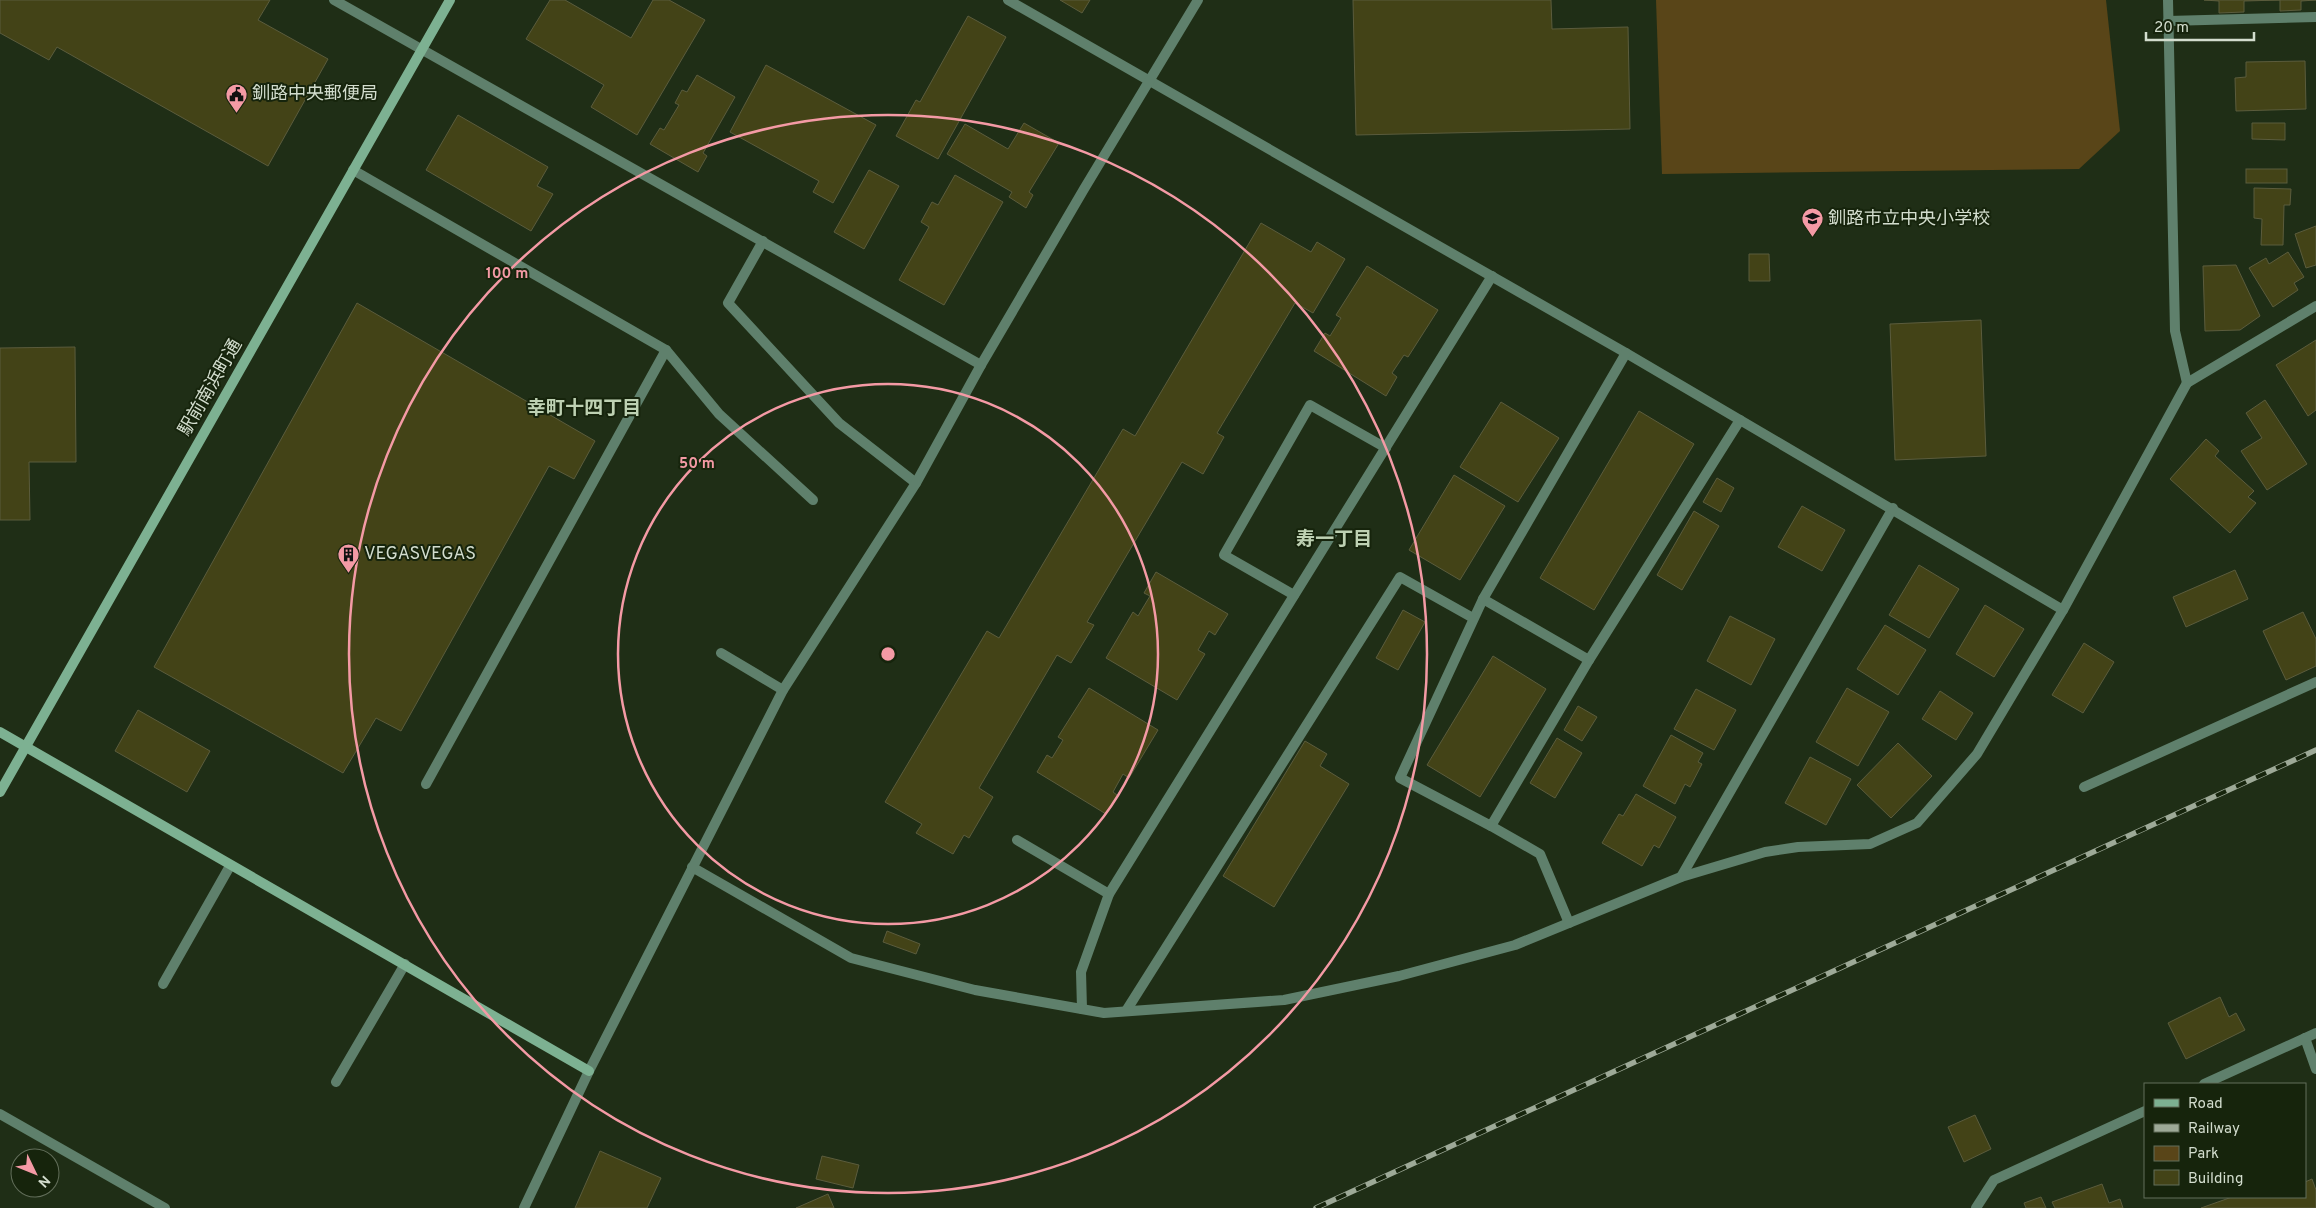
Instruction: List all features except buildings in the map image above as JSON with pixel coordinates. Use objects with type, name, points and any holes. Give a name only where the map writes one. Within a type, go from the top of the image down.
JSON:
[{"type":"street","points":[[334,0],[981,365]]},
{"type":"street","name":"駅前南浜町通","points":[[0,792],[450,0]]},
{"type":"street","points":[[1008,0],[1626,353],[1893,508],[2063,610]]},
{"type":"street","points":[[524,1208],[589,1070],[783,690],[916,483],[981,365],[1198,0]]},
{"type":"street","points":[[2168,0],[2175,331],[2187,383]]},
{"type":"street","points":[[2168,21],[2316,17]]},
{"type":"street","points":[[353,170],[666,350],[719,414],[813,500]]},
{"type":"street","points":[[763,241],[728,304],[839,423],[916,483]]},
{"type":"street","points":[[1082,1010],[1081,972],[1110,894],[1492,276]]},
{"type":"street","points":[[692,867],[850,958],[975,990],[1104,1013],[1284,1000],[1400,976],[1515,945],[1681,877],[1765,852],[1798,847],[1870,844],[1918,823],[1977,754],[2063,610],[2187,383],[2316,306]]},
{"type":"street","points":[[426,784],[666,350]]},
{"type":"street","points":[[1569,923],[1540,854],[1400,778],[1482,599],[1626,353]]},
{"type":"street","points":[[1294,595],[1224,555],[1310,404],[1386,448]]},
{"type":"street","points":[[1491,826],[1589,660],[1740,420]]},
{"type":"street","points":[[1681,877],[1893,508]]},
{"type":"street","points":[[1126,1011],[1400,578],[1473,618]]},
{"type":"street","points":[[1482,599],[1589,660]]},
{"type":"street","points":[[721,653],[783,690]]},
{"type":"street","points":[[2084,787],[2316,682]]},
{"type":"street","points":[[0,732],[230,866],[589,1070]]},
{"type":"street","points":[[1017,840],[1110,894]]},
{"type":"street","points":[[163,984],[230,866]]},
{"type":"street","points":[[336,1082],[405,964]]},
{"type":"street","points":[[2206,1083],[2316,1033]]},
{"type":"street","points":[[2305,1038],[2316,1069]]},
{"type":"street","points":[[1976,1208],[1994,1180],[2144,1111]]},
{"type":"street","points":[[0,1114],[165,1208]]},
{"type":"green space","points":[[1656,0],[2106,0],[2120,131],[2079,169],[1662,174]]},
{"type":"railway","points":[[1316,1208],[2316,750]]},
{"type":"place","name":"釧路中央郵便局","points":[[236,113]]},
{"type":"place","name":"釧路市立中央小学校","points":[[1812,238]]},
{"type":"place","name":"VEGASVEGAS","points":[[348,573]]},
{"type":"district","name":"幸町十四丁目","points":[[584,409]]},
{"type":"district","name":"寿一丁目","points":[[1334,540]]}]
